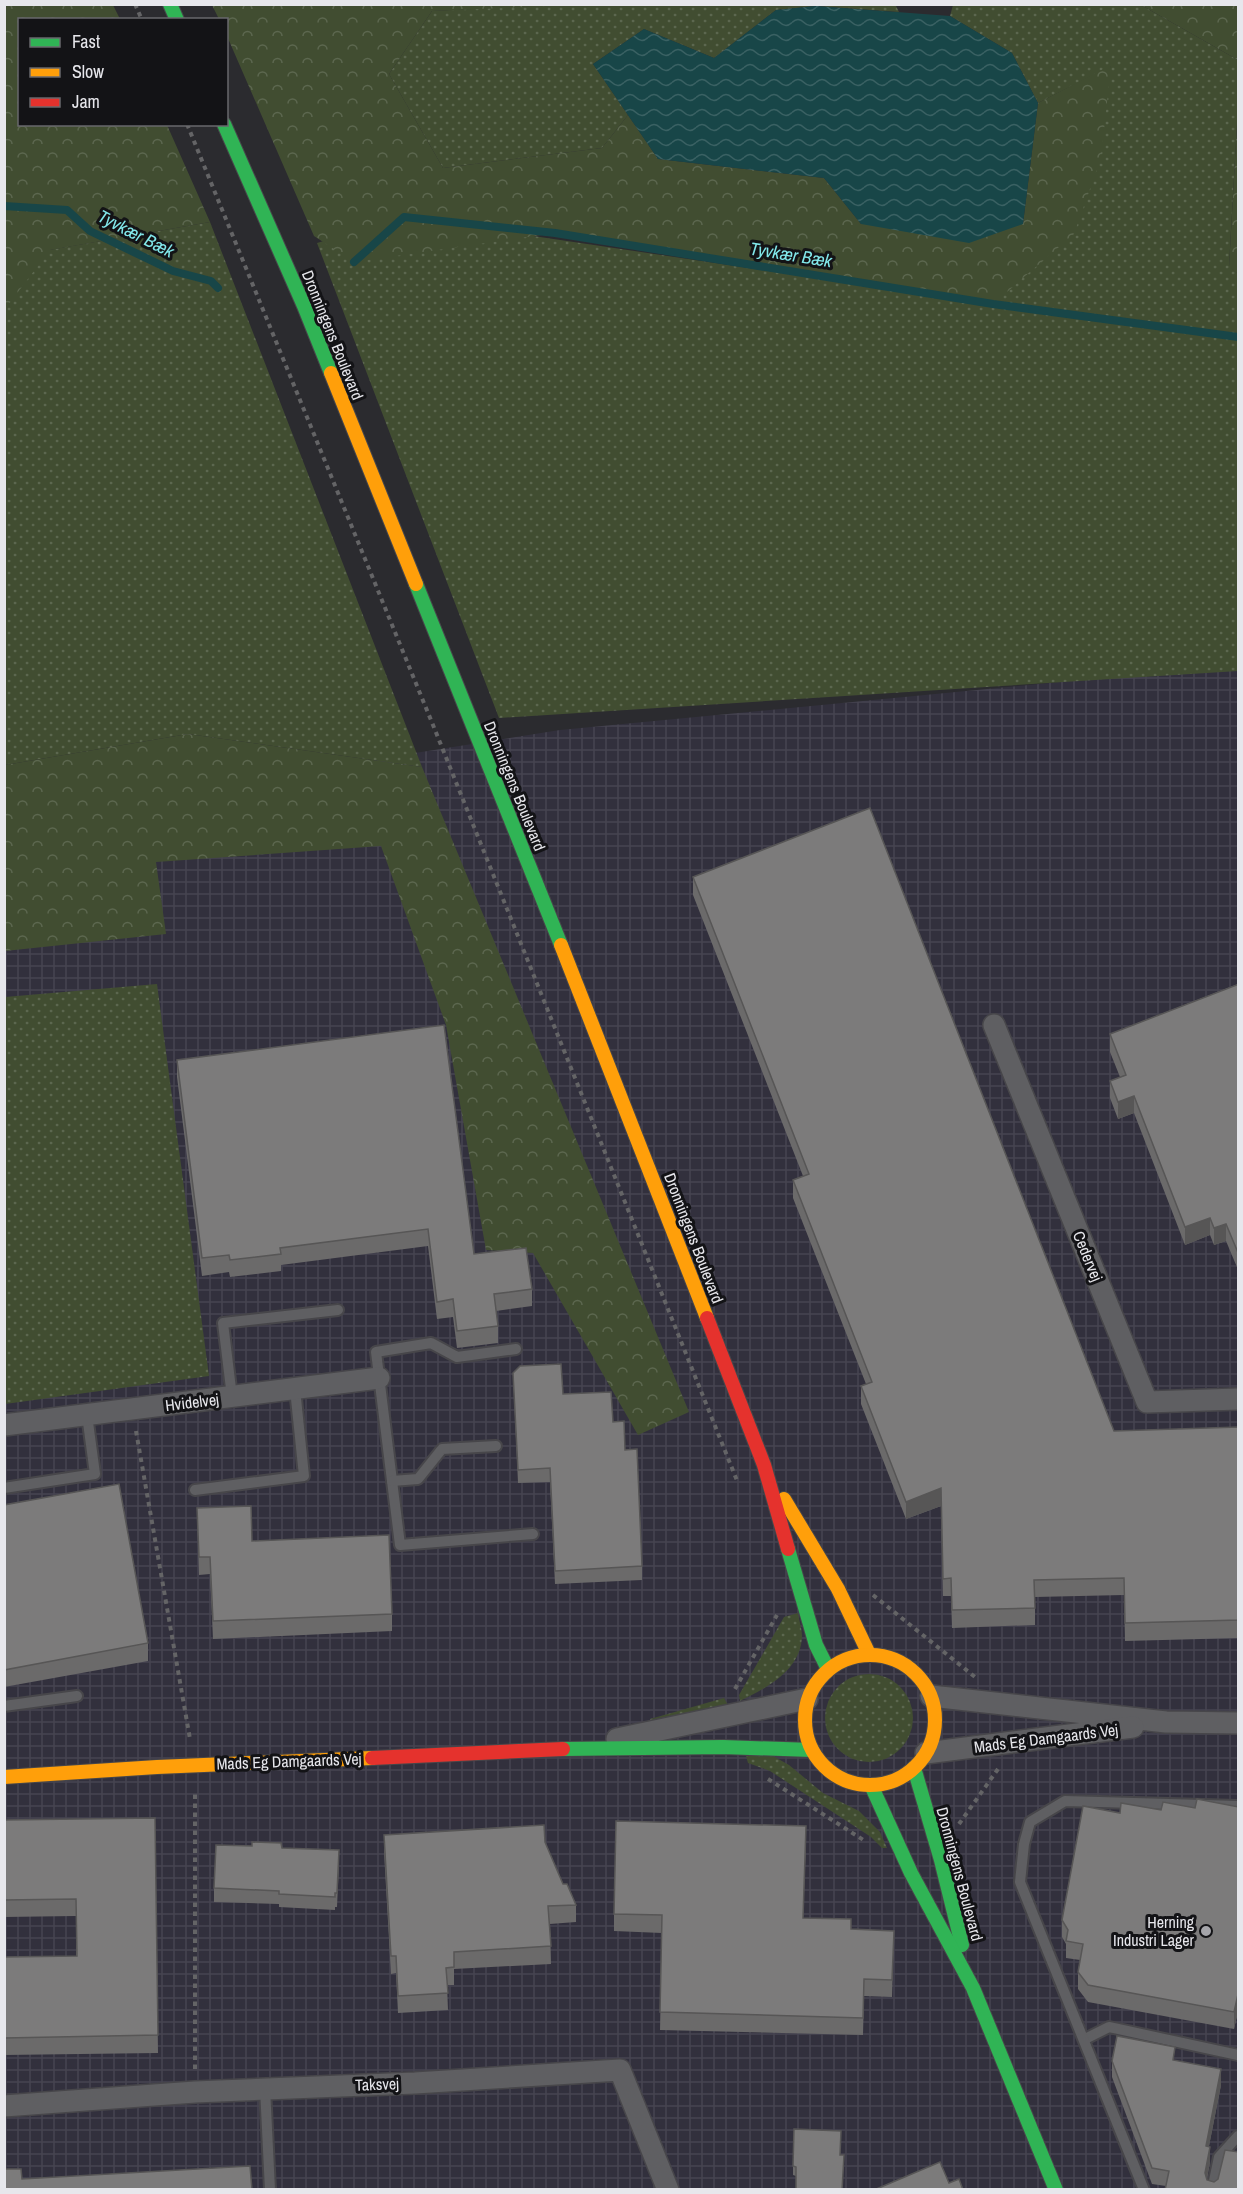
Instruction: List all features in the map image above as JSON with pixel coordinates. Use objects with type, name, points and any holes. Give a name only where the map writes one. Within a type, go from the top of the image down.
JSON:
[{"type":"main road","points":[[170,4],[176,18]]},
{"type":"main road","name":"Dronningens Boulevard","points":[[225,126],[304,306],[608,1063],[764,1465],[803,1604],[816,1645],[828,1669]]},
{"type":"main road","name":"Dronningens Boulevard","points":[[764,1465],[838,1589],[869,1654]]},
{"type":"main road","points":[[869,1654],[895,1659],[917,1674],[931,1696],[935,1725],[920,1761],[894,1780],[871,1785],[847,1781],[827,1769],[812,1750],[805,1725],[807,1699],[816,1683],[828,1669],[847,1658],[869,1654]]},
{"type":"main road","name":"Mads Eg Damgaards Vej","points":[[4,1777],[157,1767],[573,1749],[723,1747],[812,1750]]},
{"type":"main road","name":"Dronningens Boulevard","points":[[920,1761],[934,1837],[974,1988]]},
{"type":"main road","name":"Dronningens Boulevard","points":[[871,1785],[911,1873],[974,1988],[1056,2190]]},
{"type":"street","name":"Cedervej","points":[[994,1025],[1147,1402],[1239,1399]]},
{"type":"street","name":"Hvidelvej","points":[[4,1425],[380,1378]]},
{"type":"street","name":"Mads Eg Damgaards Vej","points":[[931,1696],[1166,1722],[1239,1723]]},
{"type":"street","name":"Mads Eg Damgaards Vej","points":[[573,1749],[807,1699]]},
{"type":"street","name":"Mads Eg Damgaards Vej","points":[[920,1761],[1166,1722]]},
{"type":"street","name":"Taksvej","points":[[4,2106],[265,2088],[415,2083],[620,2070],[668,2190]]},
{"type":"lane","points":[[232,1397],[223,1323],[338,1310]]},
{"type":"lane","points":[[516,1349],[457,1357],[431,1343],[376,1352],[400,1545],[533,1534]]},
{"type":"lane","points":[[195,1490],[304,1476],[295,1389]]},
{"type":"lane","points":[[4,1488],[95,1474],[87,1415]]},
{"type":"lane","points":[[392,1481],[418,1479],[442,1449],[496,1446]]},
{"type":"lane","points":[[4,1706],[77,1696]]},
{"type":"lane","points":[[1144,2190],[1020,1882],[1024,1844],[1030,1822],[1065,1801],[1239,1806]]},
{"type":"lane","points":[[1085,2039],[1109,2027],[1239,2055]]},
{"type":"lane","points":[[265,2088],[270,2190]]},
{"type":"lane","points":[[1212,2190],[1219,2157],[1239,2136]]},
{"type":"path","points":[[135,4],[141,18]]},
{"type":"path","points":[[188,126],[437,736],[740,1491]]},
{"type":"path","points":[[838,1589],[853,1585],[861,1586],[977,1678]]},
{"type":"path","points":[[733,1714],[732,1694],[780,1609],[803,1604]]},
{"type":"path","points":[[934,1837],[956,1828],[999,1767]]},
{"type":"path","points":[[762,1776],[773,1780],[867,1842]]},
{"type":"shaded area","points":[[1238,665],[1238,2189],[5,2190],[5,818],[560,730]]},
{"type":"green space","points":[[5,4],[113,5],[120,18],[18,18],[18,126],[167,126],[210,222],[50,250],[5,309]]},
{"type":"green space","points":[[571,4],[895,4],[899,12],[816,6],[776,10],[714,58],[644,29],[593,64],[628,115],[602,148],[443,168],[389,74],[432,11]]},
{"type":"green space","points":[[212,5],[571,5],[432,11],[389,74],[443,168],[602,148],[628,115],[658,159],[824,178],[861,224],[1023,224],[1038,103],[1111,65],[1101,158],[1074,234],[993,304],[555,233],[354,262],[314,236],[228,38],[228,18],[218,18]]},
{"type":"green space","points":[[953,5],[1141,5],[1238,60],[1238,106],[1229,266],[1238,274],[1238,671],[499,718],[317,243],[404,217],[993,304],[1111,66],[1038,103],[1012,53],[950,16]]},
{"type":"green space","points":[[1141,5],[1238,5],[1238,60]]},
{"type":"green space","points":[[1238,106],[1238,274],[1229,267]]},
{"type":"green space","points":[[210,222],[422,767],[188,734],[5,765],[4,309],[49,250]]},
{"type":"green space","points":[[188,734],[422,767],[689,1412],[638,1435],[533,1253],[486,1250],[446,1025],[381,846],[156,862],[166,934],[5,951],[5,765]]},
{"type":"green space","points":[[157,984],[209,1376],[5,1404],[5,997]]},
{"type":"green space","points":[[798,1613],[802,1636],[796,1659],[789,1669],[771,1684],[740,1701],[739,1695],[784,1617]]},
{"type":"green space","points":[[869,1674],[886,1677],[900,1687],[910,1701],[913,1718],[910,1735],[900,1749],[886,1759],[869,1762],[852,1759],[838,1749],[828,1735],[825,1718],[828,1701],[838,1687],[852,1677]]},
{"type":"green space","points":[[724,1698],[728,1705],[651,1723],[650,1719]]},
{"type":"green space","points":[[746,1756],[773,1756],[789,1765],[823,1793],[859,1811],[880,1832],[887,1848],[882,1848],[871,1837],[770,1771],[748,1763]]},
{"type":"water","points":[[816,6],[950,16],[1012,53],[1038,103],[1023,224],[969,243],[861,224],[824,178],[658,159],[593,64],[644,29],[714,58],[776,10]]},
{"type":"building","points":[[870,808],[1114,1431],[1239,1427],[1239,1620],[1125,1623],[1124,1578],[1034,1580],[1035,1608],[952,1610],[951,1578],[943,1579],[941,1488],[906,1502],[861,1386],[872,1382],[793,1180],[809,1174],[693,877]]},
{"type":"building","points":[[1239,984],[1239,1255],[1226,1224],[1214,1228],[1210,1218],[1185,1227],[1134,1096],[1118,1102],[1110,1081],[1126,1075],[1110,1034]]},
{"type":"building","points":[[444,1025],[474,1254],[526,1248],[532,1289],[494,1294],[498,1326],[457,1331],[453,1299],[437,1302],[428,1229],[280,1248],[281,1254],[230,1260],[229,1255],[202,1258],[177,1060]]},
{"type":"building","points":[[561,1364],[563,1394],[611,1392],[613,1422],[624,1421],[625,1450],[637,1449],[642,1566],[555,1571],[550,1468],[518,1470],[513,1373],[520,1366]]},
{"type":"building","points":[[119,1484],[148,1643],[4,1670],[4,1505]]},
{"type":"building","points":[[251,1506],[252,1541],[389,1535],[392,1614],[213,1621],[210,1557],[199,1557],[197,1508]]},
{"type":"building","points":[[1197,1799],[1239,1807],[1239,1990],[1234,2012],[1088,1985],[1078,1972],[1083,1944],[1066,1941],[1068,1930],[1062,1920],[1083,1806],[1120,1813],[1121,1803],[1161,1810],[1163,1802],[1195,1808]]},
{"type":"building","points":[[155,1818],[158,2035],[4,2038],[4,1957],[77,1956],[76,1899],[4,1900],[4,1820]]},
{"type":"building","points":[[616,1821],[806,1826],[803,1918],[851,1919],[851,1929],[894,1931],[892,1980],[864,1979],[863,2018],[660,2012],[662,1915],[614,1914]]},
{"type":"building","points":[[544,1825],[545,1842],[563,1884],[567,1884],[576,1905],[548,1906],[551,1946],[454,1952],[454,1967],[446,1968],[448,1993],[398,1996],[396,1956],[391,1956],[384,1835]]},
{"type":"building","points":[[252,1842],[281,1843],[282,1848],[339,1850],[335,1897],[279,1894],[279,1891],[214,1888],[216,1845],[252,1846]]},
{"type":"building","points":[[1117,2036],[1175,2047],[1173,2060],[1221,2069],[1206,2146],[1210,2147],[1205,2173],[1207,2180],[1214,2182],[1218,2179],[1225,2150],[1239,2152],[1239,2190],[1165,2190],[1169,2171],[1152,2168],[1112,2061]]},
{"type":"building","points":[[794,2129],[841,2131],[840,2155],[844,2155],[842,2190],[796,2190],[796,2167],[793,2166]]},
{"type":"building","points":[[940,2162],[949,2183],[959,2179],[963,2190],[874,2190]]},
{"type":"building","points":[[250,2166],[252,2190],[4,2190],[4,2169],[21,2169],[22,2179]]},
{"type":"waterway","name":"Tyvkær Bæk","points":[[4,206],[67,210],[90,231],[173,271],[211,281],[218,288]]},
{"type":"waterway","name":"Tyvkær Bæk","points":[[354,262],[404,217],[555,233],[993,304],[1238,337]]},
{"type":"traffic: fast","points":[[170,4],[176,18]]},
{"type":"traffic: fast","points":[[225,126],[331,373]]},
{"type":"traffic: fast","points":[[416,584],[561,945]]},
{"type":"traffic: fast","points":[[788,1549],[816,1645],[828,1669]]},
{"type":"traffic: fast","points":[[563,1749],[723,1747],[812,1750]]},
{"type":"traffic: fast","points":[[914,1768],[941,1860],[962,1945]]},
{"type":"traffic: fast","points":[[871,1785],[911,1873],[973,1988],[1056,2190]]},
{"type":"traffic: slow","points":[[331,373],[416,584]]},
{"type":"traffic: slow","points":[[561,945],[707,1318]]},
{"type":"traffic: slow","points":[[784,1499],[838,1589],[869,1654]]},
{"type":"traffic: slow","points":[[870,1655],[895,1660],[916,1674],[930,1695],[935,1720],[930,1745],[916,1766],[895,1780],[870,1785],[845,1780],[824,1766],[810,1745],[805,1720],[810,1695],[824,1674],[845,1660],[870,1655]]},
{"type":"traffic: slow","points":[[4,1777],[157,1767],[372,1758]]},
{"type":"traffic: jam","points":[[707,1318],[764,1465],[788,1549]]},
{"type":"traffic: jam","points":[[372,1758],[563,1749]]},
{"type":"place","name":"Herning Industri Lager","points":[[1206,1931]]}]
